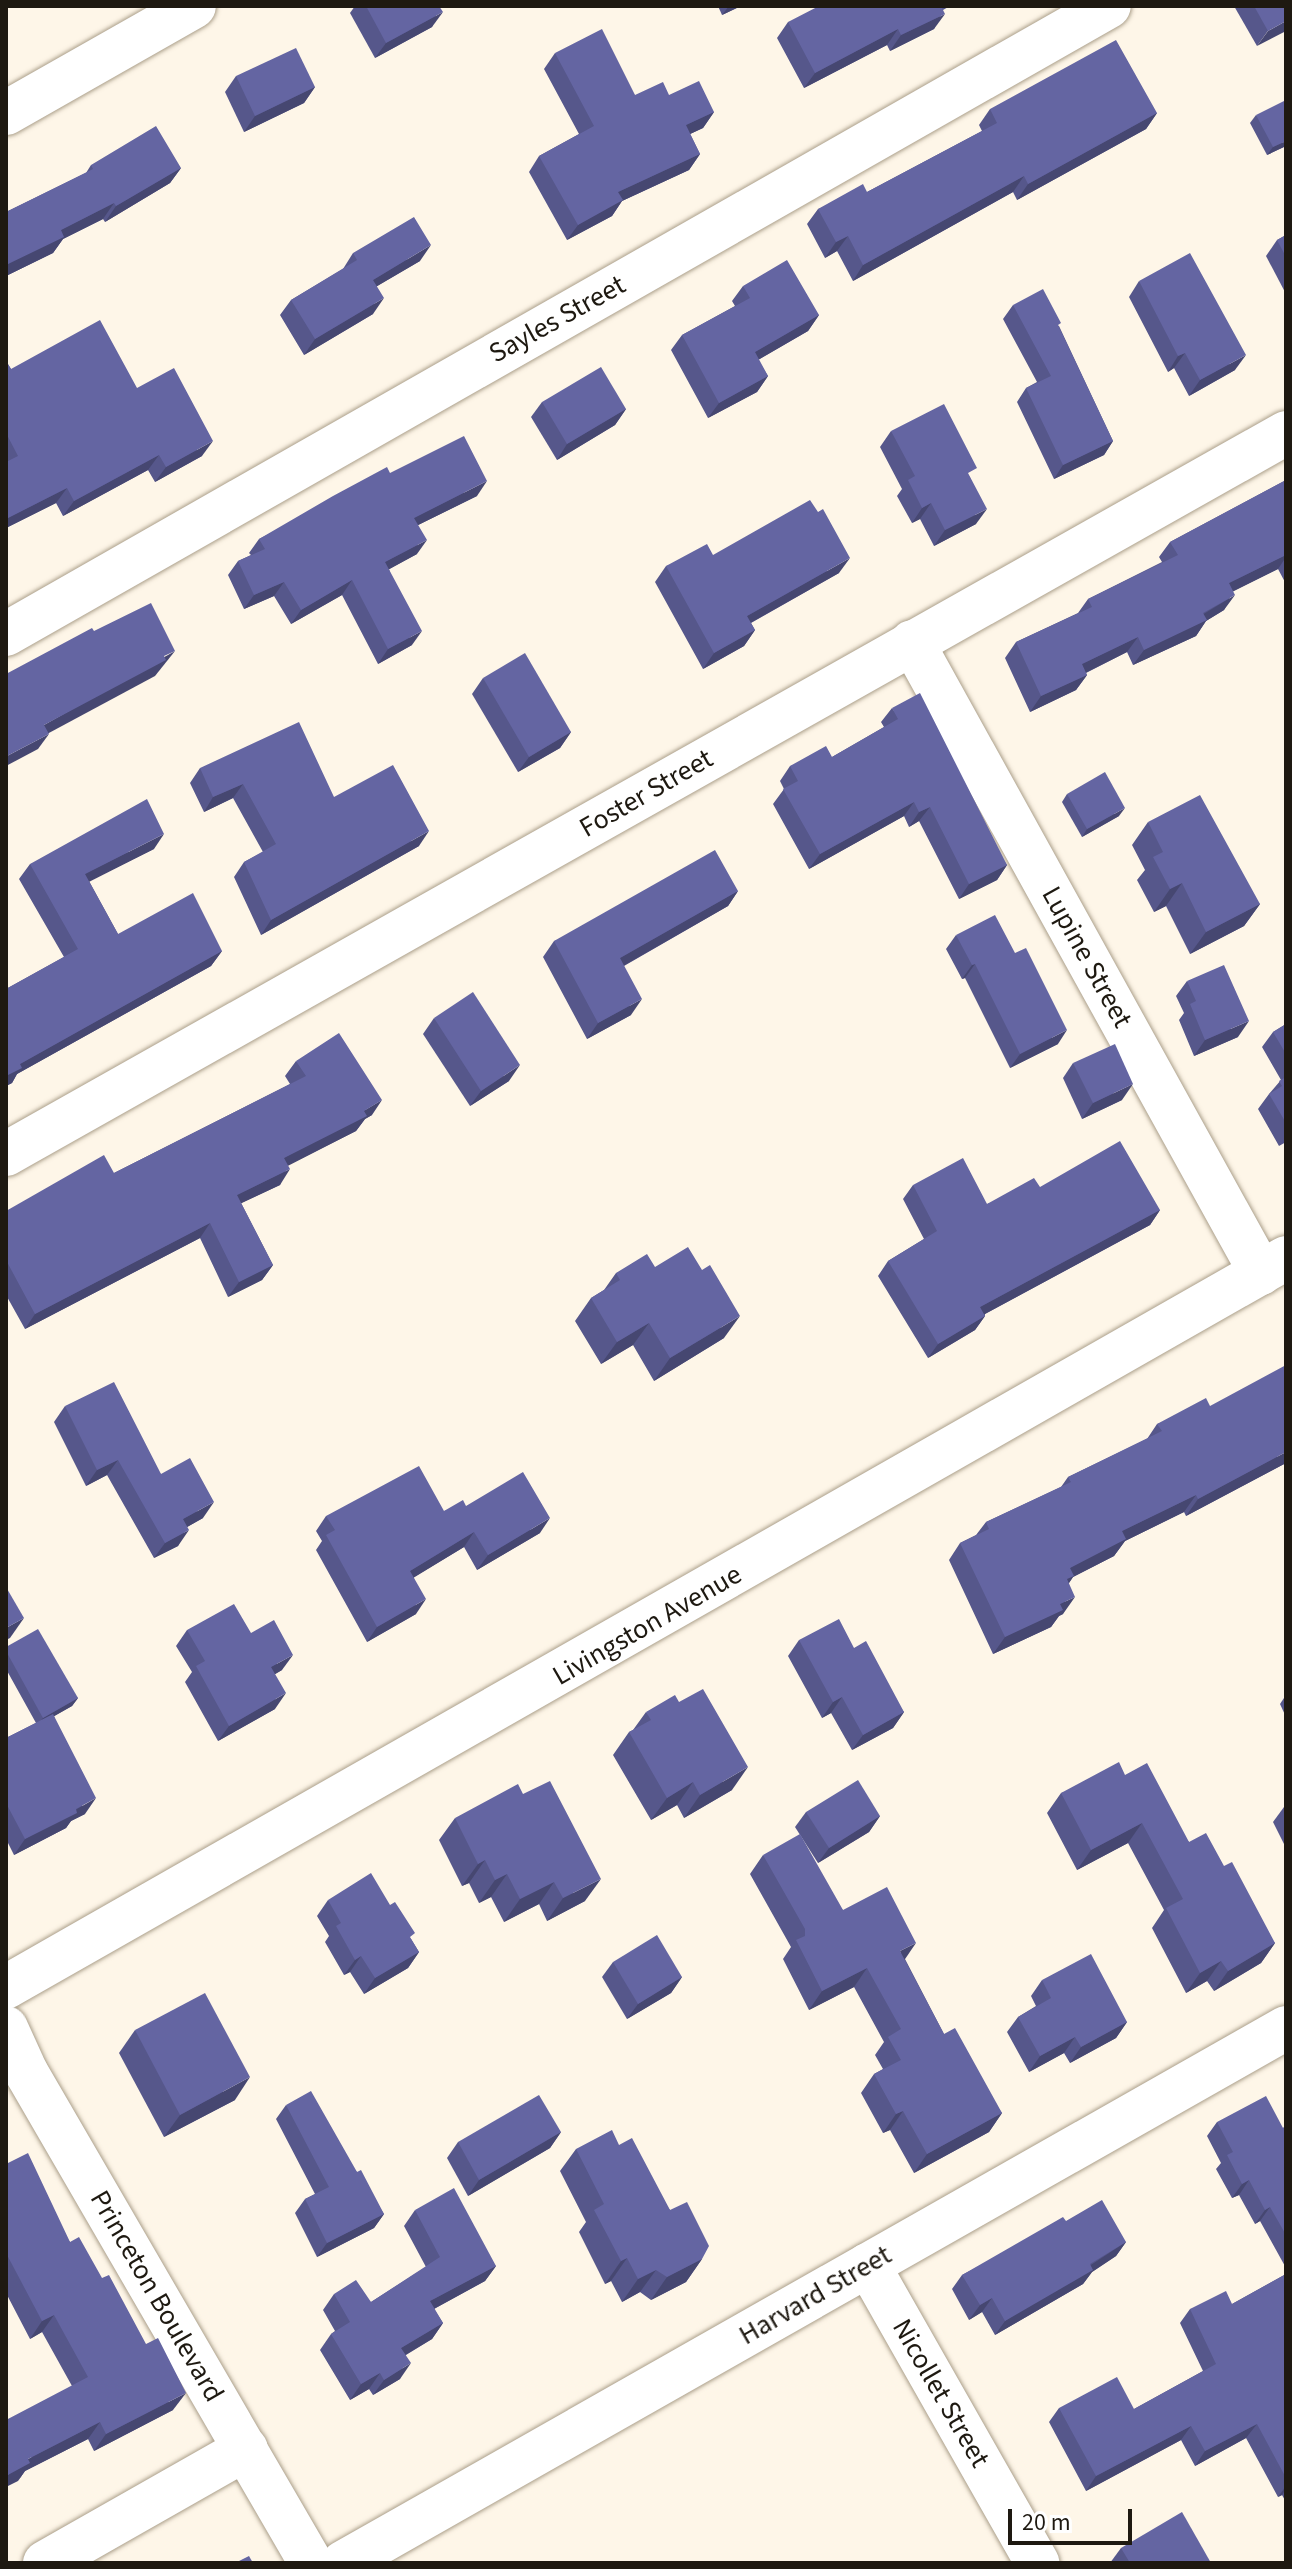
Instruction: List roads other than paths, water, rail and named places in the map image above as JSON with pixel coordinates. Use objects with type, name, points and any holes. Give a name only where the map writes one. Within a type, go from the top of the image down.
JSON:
[{"type":"street","points":[[6,113],[194,6]]},
{"type":"street","name":"Sayles Street","points":[[6,634],[1109,6]]},
{"type":"street","name":"Foster Street","points":[[6,1154],[1286,433]]},
{"type":"street","name":"Lupine Street","points":[[912,642],[1274,1266]]},
{"type":"street","name":"Livingston Avenue","points":[[6,1987],[1274,1266]]},
{"type":"street","name":"Princeton Boulevard","points":[[6,2028],[16,2078],[246,2449],[311,2563]]},
{"type":"street","name":"Harvard Street","points":[[343,2563],[868,2265],[1280,2044]]},
{"type":"street","name":"Nicollet Street","points":[[868,2265],[1037,2563]]},
{"type":"street","points":[[45,2563],[246,2449]]}]
